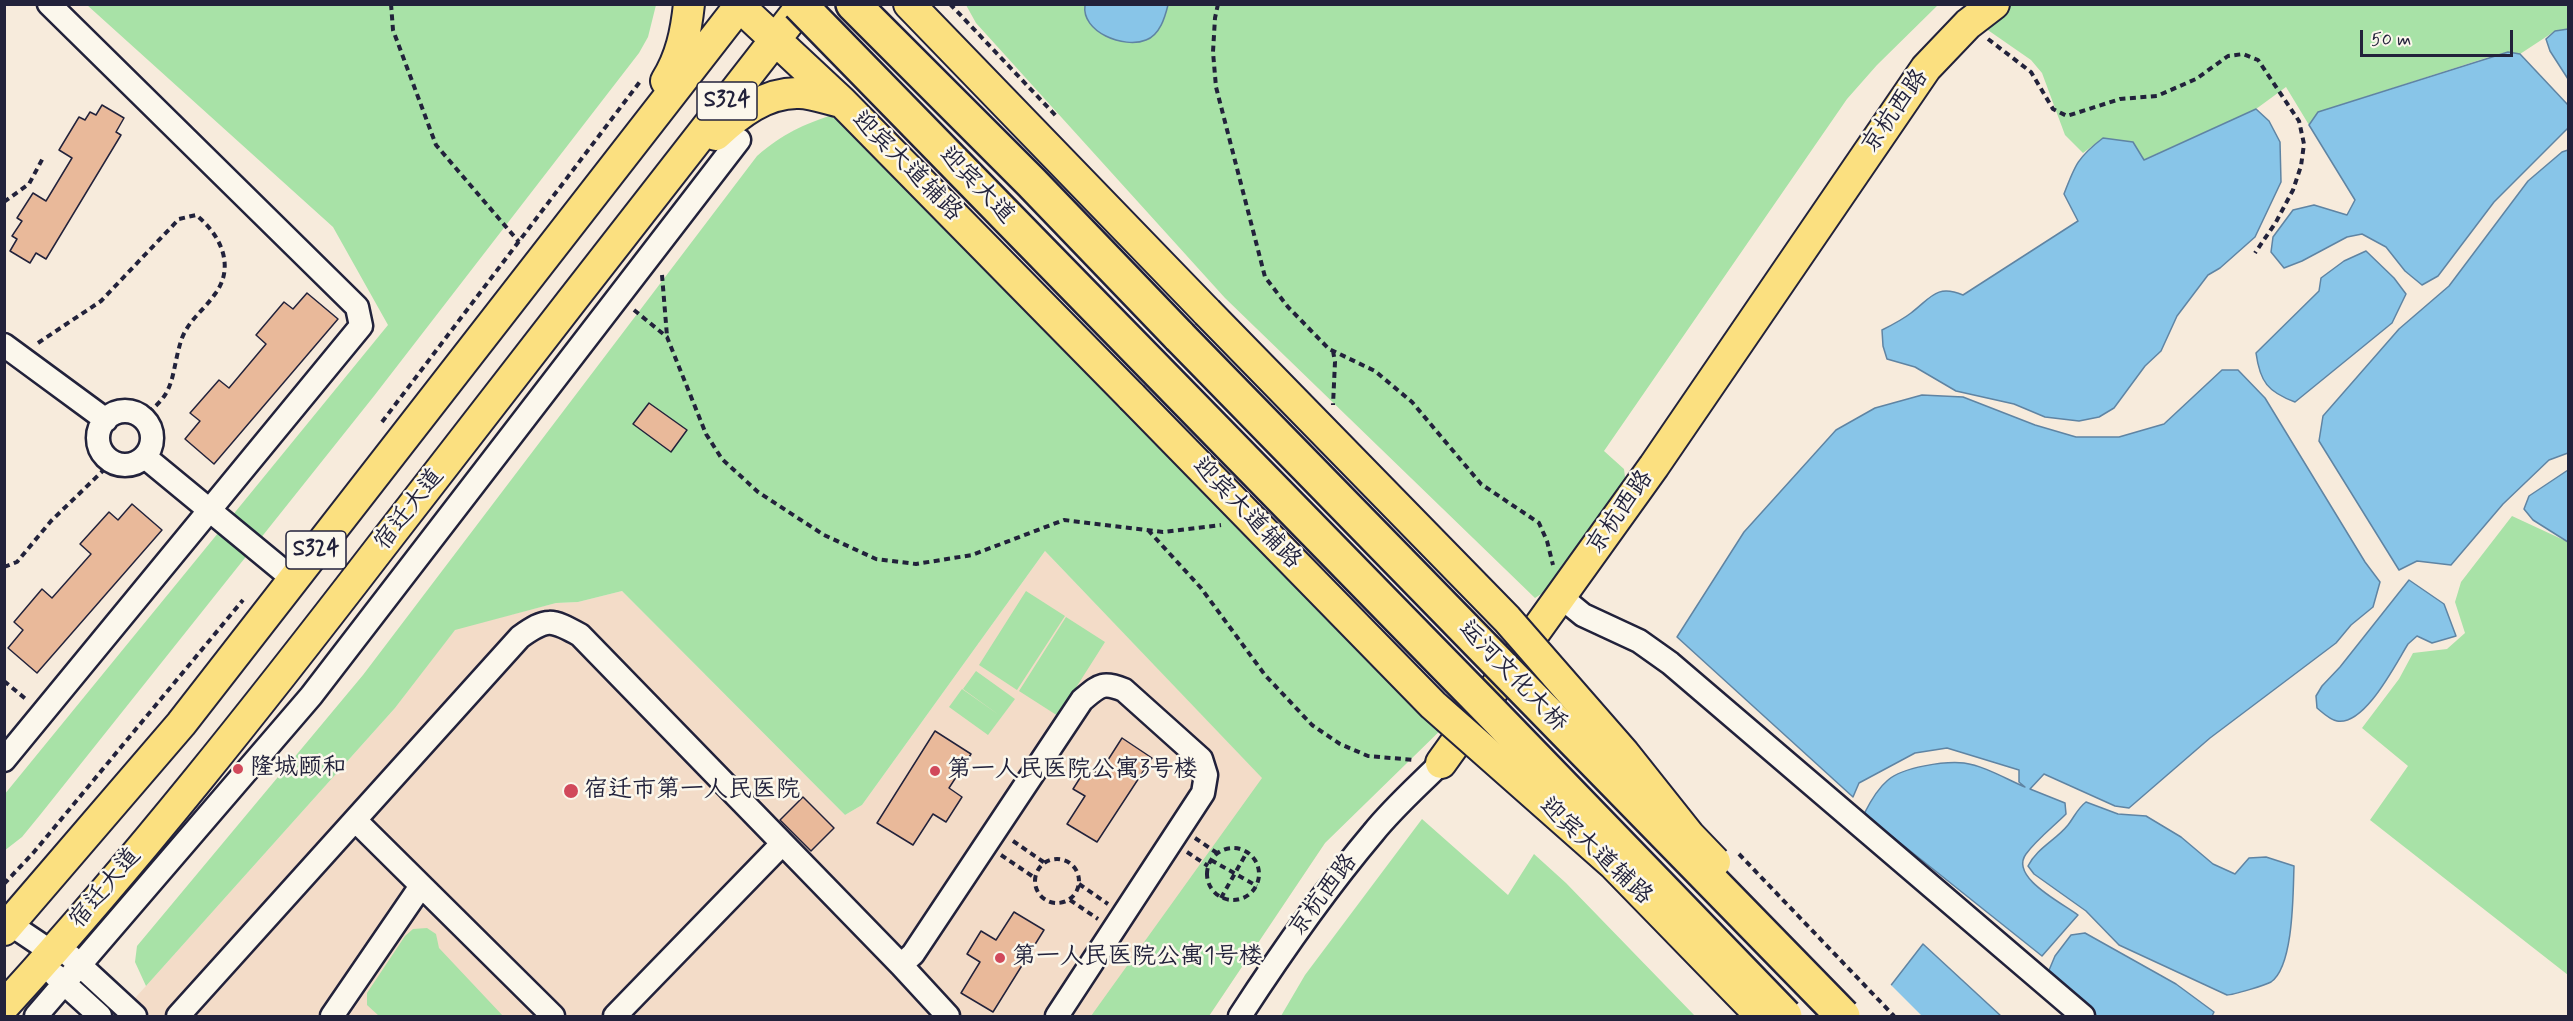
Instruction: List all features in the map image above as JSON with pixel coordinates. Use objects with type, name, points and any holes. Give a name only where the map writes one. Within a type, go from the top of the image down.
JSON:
[{"type":"highway","name":"迎宾大道","points":[[801,4],[1153,367]]},
{"type":"highway","name":"迎宾大道","points":[[853,4],[1039,190],[1180,337]]},
{"type":"highway","name":"运河文化大桥","points":[[1180,337],[1843,1017]]},
{"type":"highway","name":"运河文化大桥","points":[[1153,367],[1785,1017]]},
{"type":"main road","points":[[612,168],[675,68],[686,35],[689,4]]},
{"type":"main road","name":"宿迁大道","points":[[4,1006],[52,954],[277,681],[801,4]]},
{"type":"main road","points":[[909,4],[1507,620],[1624,753],[1690,836],[1862,1017]]},
{"type":"main road","points":[[922,4],[939,36]]},
{"type":"main road","name":"京杭西路","points":[[1441,763],[1654,466],[1926,68],[1968,24],[1994,4]]},
{"type":"main road","name":"宿迁大道","points":[[6,925],[181,724],[739,5]]},
{"type":"main road","name":"迎宾大道辅路","points":[[739,5],[842,102],[1433,705],[1613,864],[1761,1017]]},
{"type":"main road","points":[[651,197],[738,114],[766,99],[798,93],[842,102]]},
{"type":"street","points":[[4,760],[362,326],[357,307],[49,4]]},
{"type":"street","points":[[36,1017],[311,696],[740,140]]},
{"type":"street","points":[[12,350],[106,420]]},
{"type":"street","points":[[125,411],[142,416],[148,423],[152,440],[145,457],[129,464],[112,461],[101,448],[99,440],[99,431],[106,420],[116,412],[125,411]]},
{"type":"street","points":[[145,457],[294,579]]},
{"type":"street","points":[[1561,597],[1583,615],[1639,641],[1670,663],[2083,1017]]},
{"type":"street","points":[[178,1016],[520,637],[542,622],[552,621],[580,635],[901,964],[948,1017]]},
{"type":"street","points":[[901,964],[913,954],[1082,700],[1097,687],[1110,684],[1124,690],[1201,759],[1206,775],[1203,793],[1057,1017]]},
{"type":"street","name":"京杭西路","points":[[1240,1017],[1297,928],[1340,873],[1374,831],[1441,763]]},
{"type":"street","points":[[355,820],[553,1017]]},
{"type":"street","points":[[615,1017],[782,844]]},
{"type":"street","points":[[332,1017],[421,886]]},
{"type":"street","points":[[6,925],[52,954],[81,966],[135,1017]]},
{"type":"street","points":[[52,954],[65,984],[100,1017]]},
{"type":"path","points":[[391,4],[393,30],[436,145],[519,242]]},
{"type":"path","points":[[1218,4],[1215,18],[1214,52],[1216,87],[1265,277],[1288,307],[1333,351],[1375,371],[1404,395],[1481,484],[1539,523],[1547,541],[1561,597]]},
{"type":"path","points":[[1968,24],[2031,72],[2053,109],[2067,116],[2120,99],[2157,96],[2196,79],[2228,56],[2243,54],[2258,60],[2299,122],[2304,144],[2301,165],[2293,190],[2276,222],[2255,253]]},
{"type":"path","points":[[376,429],[643,77]]},
{"type":"path","points":[[4,139],[4,151]]},
{"type":"path","points":[[4,202],[29,184],[44,156]]},
{"type":"path","points":[[12,350],[101,301],[179,219],[196,215],[209,225],[222,247],[225,276],[216,294],[189,325],[166,396],[156,408],[142,416]]},
{"type":"path","points":[[661,266],[667,337],[706,434],[722,459],[758,492],[824,534],[876,559],[916,564],[972,555],[1064,520],[1163,532],[1222,525]]},
{"type":"path","points":[[629,306],[667,337]]},
{"type":"path","points":[[1333,351],[1335,363],[1333,408]]},
{"type":"path","points":[[4,567],[17,562],[51,521],[112,461]]},
{"type":"path","points":[[1147,530],[1201,588],[1265,675],[1312,725],[1340,744],[1368,756],[1441,763]]},
{"type":"path","points":[[4,884],[34,852],[244,599]]},
{"type":"path","points":[[4,681],[42,712]]},
{"type":"path","points":[[991,837],[1045,863]]},
{"type":"path","points":[[991,837],[1035,878]]},
{"type":"path","points":[[1233,848],[1247,852],[1256,860],[1259,868],[1257,886],[1245,898],[1236,901],[1221,898],[1212,891],[1208,884],[1206,875],[1210,860],[1224,849],[1233,848]]},
{"type":"path","points":[[1221,898],[1247,852]]},
{"type":"path","points":[[1055,859],[1069,862],[1078,873],[1079,884],[1075,894],[1069,899],[1056,903],[1042,898],[1035,885],[1035,878],[1037,871],[1045,863],[1055,859]]},
{"type":"path","points":[[1210,860],[1257,886]]},
{"type":"path","points":[[1079,884],[1119,922]]},
{"type":"path","points":[[1069,899],[1119,922]]},
{"type":"shaded area","name":"宿迁市第一人民医院","points":[[1045,551],[1325,843],[1209,1016],[119,1016],[395,708],[455,629],[556,603],[578,602],[622,591],[845,815],[862,805]]},
{"type":"green space","points":[[2011,4],[2568,5],[2568,29],[2555,31],[2520,54],[2508,52],[2489,57],[2318,112],[2309,125],[2286,87],[2256,109],[2143,160],[2103,138],[2083,153],[2065,135],[2042,73],[2031,60],[1982,26]]},
{"type":"green space","points":[[87,5],[656,5],[648,37],[639,53],[374,396],[40,815],[22,837],[4,851],[4,795],[388,325],[333,227]]},
{"type":"green space","points":[[966,5],[1938,5],[1877,65],[1847,99],[1604,451],[1624,469],[1626,485],[1549,589],[1535,598],[1225,298],[976,23]]},
{"type":"green space","points":[[835,114],[1450,721],[1325,843],[1209,1016],[1091,1016],[1262,778],[1045,551],[862,805],[845,815],[622,591],[578,602],[556,603],[455,630],[395,708],[146,986],[135,962],[137,946],[363,675],[757,156],[794,130]]},
{"type":"green space","points":[[2512,516],[2568,542],[2568,975],[2370,820],[2408,766],[2362,728],[2399,679],[2413,653],[2447,649],[2465,633],[2455,602],[2461,582]]},
{"type":"green space","points":[[1026,591],[1065,616],[1017,690],[979,665]]},
{"type":"green space","points":[[1066,617],[1105,642],[1058,716],[1019,691]]},
{"type":"green space","points":[[976,671],[1015,699],[988,735],[949,707],[962,689],[999,715],[963,689]]},
{"type":"green space","points":[[1422,819],[1508,895],[1534,854],[1566,883],[1695,1016],[1281,1016],[1305,975]]},
{"type":"green space","points":[[427,928],[436,934],[439,948],[503,1016],[379,1016],[367,1005],[367,993],[405,936],[413,929]]},
{"type":"water","points":[[1085,4],[1168,5],[1161,25],[1151,38],[1127,42],[1106,36],[1097,30],[1086,15]]},
{"type":"water","points":[[2568,29],[2568,79],[2550,51],[2546,39],[2555,31]]},
{"type":"water","points":[[2508,52],[2520,54],[2568,105],[2568,128],[2494,202],[2438,276],[2422,285],[2405,271],[2386,247],[2362,234],[2347,237],[2284,268],[2271,252],[2273,237],[2293,210],[2314,205],[2347,215],[2355,200],[2309,125],[2318,112]]},
{"type":"water","points":[[2256,109],[2269,121],[2280,142],[2281,182],[2255,237],[2220,268],[2208,275],[2177,316],[2161,351],[2145,366],[2114,408],[2099,417],[2079,421],[2045,417],[2014,404],[1956,391],[1915,367],[1887,359],[1882,330],[1908,316],[1934,294],[1946,291],[1963,295],[2078,221],[2064,194],[2078,162],[2103,138],[2133,142],[2144,160]]},
{"type":"water","points":[[2568,150],[2568,453],[2549,460],[2503,504],[2451,565],[2417,561],[2399,570],[2319,441],[2323,416],[2399,329],[2449,286],[2528,181],[2562,152]]},
{"type":"water","points":[[2366,251],[2394,278],[2406,294],[2392,323],[2295,402],[2278,394],[2263,379],[2256,353],[2319,291],[2321,278],[2344,261]]},
{"type":"water","points":[[2222,370],[2238,370],[2265,398],[2365,562],[2380,582],[2373,607],[2351,625],[2336,643],[2210,738],[2129,808],[2115,806],[2044,774],[2030,789],[2065,803],[2066,814],[2026,854],[2023,863],[2025,872],[2040,889],[2078,915],[2042,956],[1864,814],[1874,796],[1888,780],[1914,768],[1964,763],[1988,770],[2025,787],[2019,782],[2019,770],[1947,748],[1915,753],[1859,783],[1853,797],[1677,637],[1744,532],[1836,430],[1875,408],[1922,395],[1963,397],[2035,425],[2076,437],[2119,437],[2164,424]]},
{"type":"water","points":[[2568,470],[2568,542],[2533,520],[2524,509],[2529,496]]},
{"type":"water","points":[[2409,580],[2444,604],[2456,636],[2432,643],[2417,636],[2408,644],[2369,704],[2348,720],[2332,719],[2317,708],[2316,696]]},
{"type":"water","points":[[2086,802],[2118,814],[2146,816],[2181,837],[2213,864],[2235,874],[2249,858],[2266,857],[2294,866],[2288,945],[2279,973],[2271,982],[2227,995],[2119,945],[2086,911],[2034,874],[2028,866],[2032,860],[2068,825]]},
{"type":"water","points":[[2085,933],[2176,984],[2214,1012],[2212,1016],[2095,1016],[2047,975],[2055,956],[2071,935]]},
{"type":"water","points":[[1923,944],[2001,1016],[1861,1016],[1885,993]]},
{"type":"pier","points":[[1889,983],[1922,1016],[1858,1016]]},
{"type":"building","points":[[102,105],[124,118],[116,132],[121,135],[46,259],[36,253],[30,263],[10,251],[17,239],[12,236],[22,221],[17,218],[33,193],[46,201],[72,158],[59,150],[79,117],[85,120],[90,112],[96,115]]},
{"type":"building","points":[[307,293],[338,319],[214,464],[185,439],[200,421],[190,413],[219,380],[229,388],[266,344],[256,335],[284,302],[293,309]]},
{"type":"building","points":[[649,403],[687,430],[671,452],[633,424]]},
{"type":"building","points":[[132,504],[162,530],[37,673],[8,648],[23,630],[14,622],[42,589],[52,598],[91,554],[80,544],[109,512],[118,520]]},
{"type":"building","name":"第一人民医院公寓3号楼","points":[[935,731],[971,754],[949,788],[962,797],[946,822],[933,814],[913,845],[877,823]]},
{"type":"building","points":[[1122,738],[1152,758],[1097,842],[1067,824],[1085,796],[1073,789],[1087,767],[1099,774]]},
{"type":"building","points":[[803,797],[834,828],[811,851],[780,820]]},
{"type":"building","name":"第一人民医院公寓1号楼","points":[[1014,912],[1044,930],[993,1012],[961,993],[980,962],[967,954],[981,931],[996,940]]},
{"type":"place","name":"隆城颐和","points":[[238,769]]},
{"type":"place","name":"第一人民医院公寓3号楼","points":[[935,771]]},
{"type":"place","name":"宿迁市第一人民医院","points":[[571,791]]},
{"type":"place","name":"第一人民医院公寓1号楼","points":[[1000,958]]}]
